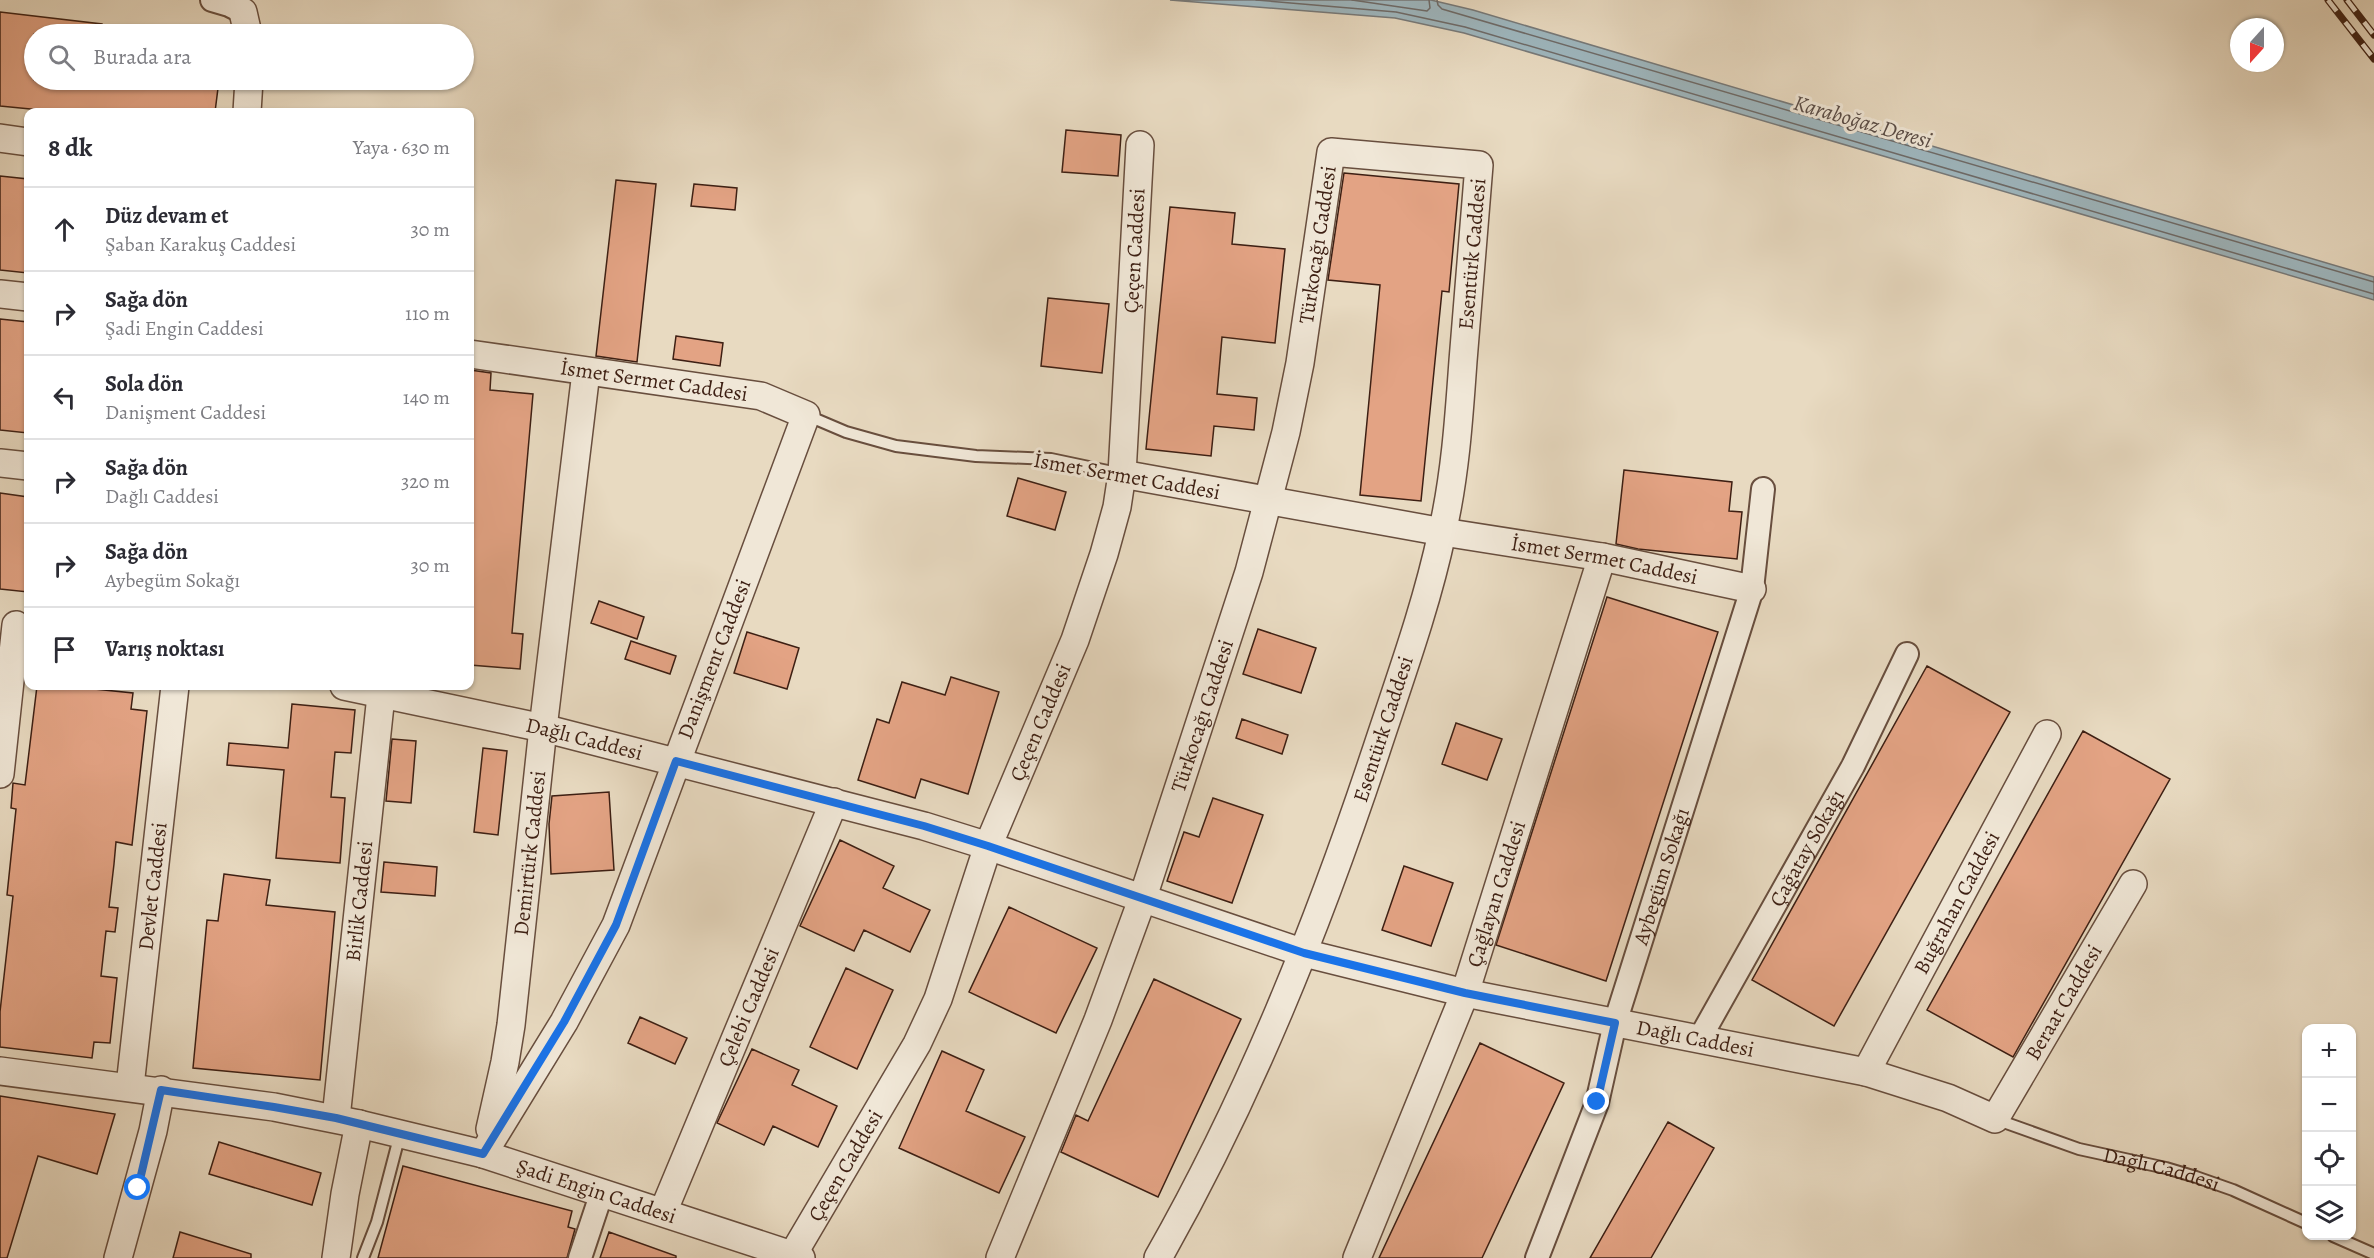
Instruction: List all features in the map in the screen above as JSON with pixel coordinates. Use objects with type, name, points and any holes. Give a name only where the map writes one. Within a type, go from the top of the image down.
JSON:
[{"type":"street","points":[[212,0],[230,5],[245,23]]},
{"type":"street","points":[[247,108],[248,90]]},
{"type":"street","points":[[0,138],[24,141]]},
{"type":"street","name":"Çeçen Caddesi","points":[[794,1257],[917,1044],[938,999],[988,846],[1076,640],[1104,554],[1122,474],[1140,145]]},
{"type":"street","name":"Esentürk Caddesi","points":[[1158,1258],[1208,1167],[1304,953],[1397,689],[1443,532],[1457,434],[1479,165],[1331,153]]},
{"type":"street","name":"Türkocağı Caddesi","points":[[1000,1258],[1098,1020],[1142,900],[1249,572],[1269,502],[1300,363],[1331,153]]},
{"type":"street","points":[[0,294],[24,297]]},
{"type":"street","name":"İsmet Sermet Caddesi","points":[[474,355],[761,396],[806,415]]},
{"type":"street","name":"Demirtürk Caddesi","points":[[483,1154],[498,1094],[511,1025],[543,728],[586,372]]},
{"type":"street","name":"Danişment Caddesi","points":[[483,1154],[564,1022],[616,925],[806,415]]},
{"type":"street","points":[[0,463],[24,466]]},
{"type":"street","name":"İsmet Sermet Caddesi","points":[[1122,474],[1269,502],[1602,557],[1752,589]]},
{"type":"street","name":"Aybegüm Sokağı","points":[[1537,1258],[1597,1102],[1615,1023],[1752,589],[1763,489]]},
{"type":"street","name":"Çağlayan Caddesi","points":[[1357,1258],[1465,993],[1602,557]]},
{"type":"street","points":[[0,774],[15,625]]},
{"type":"street","name":"Çağatay Sokağı","points":[[1700,1038],[1853,766],[1907,654]]},
{"type":"street","name":"Devlet Caddesi","points":[[130,1086],[175,690]]},
{"type":"street","name":"Dağlı Caddesi","points":[[381,690],[543,728],[834,802],[988,846],[1304,953],[1465,993],[1866,1072],[1948,1098],[1995,1119]]},
{"type":"street","name":"Birlik Caddesi","points":[[336,1258],[381,690]]},
{"type":"street","name":"Buğrahan Caddesi","points":[[1866,1072],[2048,734]]},
{"type":"street","name":"Çelebi Caddesi","points":[[663,1212],[834,802]]},
{"type":"street","name":"Beraat Caddesi","points":[[1995,1119],[2133,884]]},
{"type":"street","name":"Şadi Engin Caddesi","points":[[0,1071],[161,1090],[348,1121],[483,1154],[794,1257]]},
{"type":"street","points":[[118,1258],[153,1131],[161,1090]]},
{"type":"street","points":[[580,1258],[602,1192]]},
{"type":"lane","name":"İsmet Sermet Caddesi","points":[[806,415],[846,432],[896,446],[976,456],[1051,459],[1122,474]]},
{"type":"lane","name":"Dağlı Caddesi","points":[[1995,1119],[2079,1149],[2196,1177],[2302,1221]]},
{"type":"lane","points":[[363,1258],[377,1222],[400,1134]]},
{"type":"lane","points":[[2342,1240],[2374,1254]]},
{"type":"water","points":[[1170,0],[1431,0],[1473,10],[2374,277],[2374,300],[1464,33],[1395,18]]},
{"type":"building","points":[[0,12],[102,24],[24,24],[24,90],[218,90],[216,108],[24,108],[0,106]]},
{"type":"building","points":[[1066,130],[1121,135],[1118,176],[1062,172]]},
{"type":"building","points":[[1344,173],[1459,184],[1449,292],[1442,291],[1421,501],[1360,495],[1380,285],[1328,280]]},
{"type":"building","points":[[0,176],[24,179],[24,273],[0,270]]},
{"type":"building","points":[[616,180],[656,184],[637,362],[596,356]]},
{"type":"building","points":[[694,184],[737,188],[735,210],[691,206]]},
{"type":"building","points":[[1170,207],[1235,213],[1232,244],[1285,249],[1275,343],[1222,337],[1217,394],[1257,398],[1254,430],[1214,426],[1211,456],[1146,449]]},
{"type":"building","points":[[1048,298],[1109,304],[1102,373],[1041,366]]},
{"type":"building","points":[[0,319],[24,322],[24,433],[0,430]]},
{"type":"building","points":[[676,336],[723,343],[720,366],[673,359]]},
{"type":"building","points":[[474,371],[491,373],[490,390],[533,394],[512,633],[523,634],[520,669],[474,665]]},
{"type":"building","points":[[1624,470],[1732,482],[1729,511],[1742,512],[1737,559],[1638,549],[1616,544]]},
{"type":"building","points":[[1018,478],[1066,492],[1055,530],[1007,516]]},
{"type":"building","points":[[0,493],[24,496],[24,592],[0,589]]},
{"type":"building","points":[[1607,597],[1718,632],[1606,981],[1496,945]]},
{"type":"building","points":[[599,601],[644,617],[637,639],[591,623]]},
{"type":"building","points":[[1258,629],[1316,648],[1301,693],[1243,674]]},
{"type":"building","points":[[747,632],[799,648],[787,689],[734,673]]},
{"type":"building","points":[[631,641],[676,656],[670,674],[625,659]]},
{"type":"building","points":[[1927,666],[2010,712],[1834,1026],[1752,980]]},
{"type":"building","points":[[951,677],[999,692],[968,794],[921,779],[915,798],[858,780],[877,719],[889,723],[902,682],[945,695]]},
{"type":"building","points":[[37,690],[104,690],[133,693],[131,709],[147,711],[132,845],[116,842],[109,907],[118,908],[115,932],[106,931],[101,976],[117,978],[110,1043],[94,1042],[92,1058],[0,1047],[0,1012],[13,896],[7,895],[16,809],[11,808],[13,783],[25,785]]},
{"type":"building","points":[[292,704],[355,710],[351,753],[335,752],[331,797],[345,798],[340,863],[276,858],[284,770],[227,765],[229,743],[288,748]]},
{"type":"building","points":[[1242,719],[1288,735],[1282,754],[1236,738]]},
{"type":"building","points":[[1456,723],[1502,739],[1487,780],[1442,764]]},
{"type":"building","points":[[2083,731],[2170,779],[2013,1057],[1927,1010]]},
{"type":"building","points":[[392,739],[416,741],[411,803],[386,801]]},
{"type":"building","points":[[483,748],[507,751],[498,835],[474,832]]},
{"type":"building","points":[[609,792],[614,870],[551,874],[549,824],[552,796]]},
{"type":"building","points":[[1213,798],[1263,815],[1232,903],[1167,881],[1184,832],[1199,837]]},
{"type":"building","points":[[840,840],[894,866],[883,888],[930,910],[910,952],[864,930],[854,951],[800,926]]},
{"type":"building","points":[[384,862],[437,867],[435,896],[381,892]]},
{"type":"building","points":[[1404,866],[1453,883],[1431,946],[1382,930]]},
{"type":"building","points":[[224,874],[270,880],[266,905],[335,912],[320,1080],[193,1068],[207,920],[218,921]]},
{"type":"building","points":[[1009,907],[1097,948],[1056,1033],[969,992]]},
{"type":"building","points":[[846,968],[893,990],[857,1069],[810,1047]]},
{"type":"building","points":[[1154,979],[1241,1019],[1158,1197],[1061,1152],[1076,1115],[1088,1121]]},
{"type":"building","points":[[640,1017],[687,1038],[675,1064],[628,1043]]},
{"type":"building","points":[[1480,1043],[1564,1083],[1482,1258],[1379,1258]]},
{"type":"building","points":[[752,1049],[799,1070],[792,1085],[837,1106],[818,1147],[773,1126],[764,1145],[717,1123]]},
{"type":"building","points":[[942,1051],[984,1070],[966,1111],[1025,1137],[999,1193],[899,1148]]},
{"type":"building","points":[[0,1096],[115,1114],[97,1174],[38,1156],[7,1258],[0,1258]]},
{"type":"building","points":[[1668,1122],[1714,1148],[1651,1258],[1590,1258]]},
{"type":"building","points":[[219,1142],[321,1173],[312,1205],[209,1174]]},
{"type":"building","points":[[403,1166],[572,1211],[568,1227],[575,1229],[567,1258],[378,1258]]},
{"type":"building","points":[[180,1232],[251,1254],[251,1258],[173,1258]]},
{"type":"building","points":[[609,1232],[676,1256],[676,1258],[600,1258]]},
{"type":"railway","points":[[2328,0],[2374,59]]},
{"type":"railway","points":[[2347,0],[2374,35]]},
{"type":"route","points":[[138,1188],[161,1090],[336,1118],[483,1154],[564,1022],[616,925],[676,761],[924,826],[1027,858],[1142,900],[1304,953],[1465,993],[1615,1023],[1597,1102]]},
{"type":"water label","name":"Karaboğaz Deresi","points":[[1863,121]]}]
